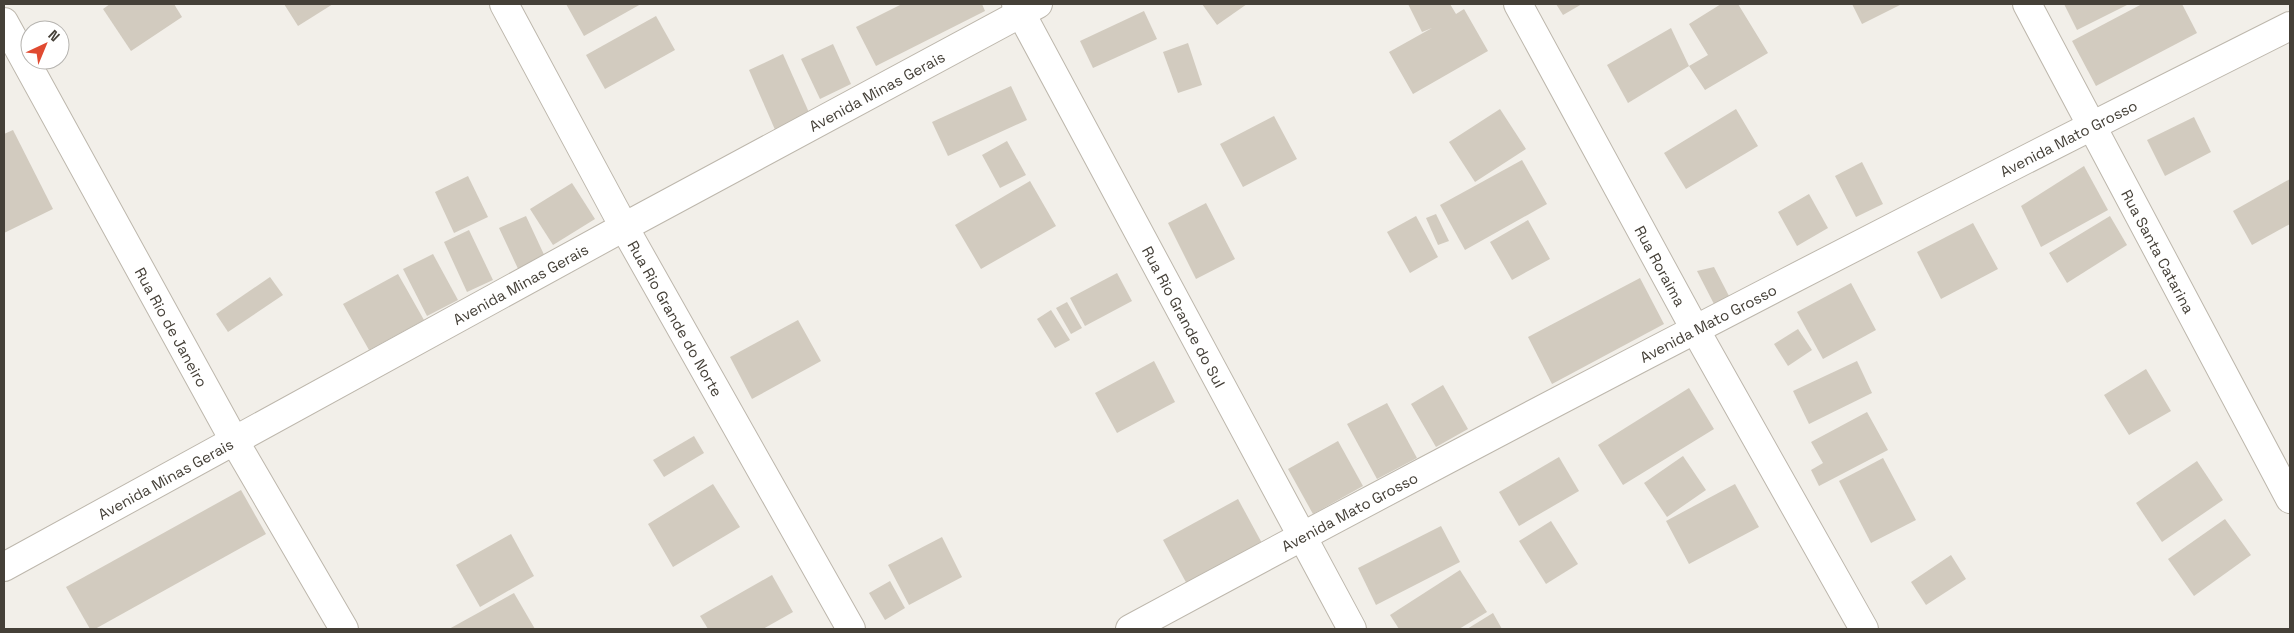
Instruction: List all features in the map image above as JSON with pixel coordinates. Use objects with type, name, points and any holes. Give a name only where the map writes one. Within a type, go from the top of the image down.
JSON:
[{"type":"street","name":"Rua Rio Grande do Norte","points":[[504,4],[624,227],[851,629]]},
{"type":"street","name":"Rua Roraima","points":[[1518,4],[1696,331],[1864,629]]},
{"type":"street","name":"Rua Santa Catarina","points":[[2027,4],[2093,125],[2290,499]]},
{"type":"street","name":"Avenida Minas Gerais","points":[[4,567],[1025,7]]},
{"type":"street","name":"Rua Rio Grande do Sul","points":[[1025,7],[1352,629]]},
{"type":"street","name":"Rua Rio de Janeiro","points":[[4,22],[235,442],[344,629]]},
{"type":"street","name":"Avenida Mato Grosso","points":[[1130,629],[1302,536],[1696,331],[2093,125],[2290,26]]},
{"type":"building","points":[[110,4],[174,4],[182,17],[131,51],[103,9]]},
{"type":"building","points":[[284,4],[333,4],[298,26]]},
{"type":"building","points":[[566,4],[641,4],[584,36]]},
{"type":"building","points":[[902,4],[982,4],[985,11],[876,66],[856,27]]},
{"type":"building","points":[[1202,4],[1247,4],[1217,25]]},
{"type":"building","points":[[1408,4],[1450,4],[1456,14],[1464,9],[1488,51],[1413,94],[1389,52],[1432,28],[1422,32]]},
{"type":"building","points":[[1556,4],[1582,4],[1563,15]]},
{"type":"building","points":[[1721,4],[1738,4],[1768,53],[1705,90],[1689,66],[1708,55],[1689,24]]},
{"type":"building","points":[[1852,4],[1902,4],[1862,24]]},
{"type":"building","points":[[2064,4],[2129,4],[2077,30]]},
{"type":"building","points":[[2142,4],[2182,4],[2197,33],[2096,86],[2072,41]]},
{"type":"building","points":[[1144,11],[1157,39],[1093,68],[1080,41]]},
{"type":"building","points":[[656,16],[675,50],[605,89],[586,55]]},
{"type":"building","points":[[1671,28],[1689,66],[1628,103],[1607,65]]},
{"type":"building","points":[[1188,43],[1202,85],[1178,93],[1163,52]]},
{"type":"building","points":[[833,44],[851,84],[820,99],[801,59]]},
{"type":"building","points":[[783,54],[811,117],[776,132],[749,70]]},
{"type":"building","points":[[1011,86],[1027,120],[948,156],[932,122]]},
{"type":"building","points":[[1500,109],[1526,149],[1475,182],[1449,142]]},
{"type":"building","points":[[1736,109],[1758,146],[1686,189],[1664,153]]},
{"type":"building","points":[[1274,116],[1297,159],[1243,187],[1220,144]]},
{"type":"building","points":[[2194,117],[2211,152],[2165,176],[2147,140]]},
{"type":"building","points":[[13,130],[53,209],[4,233],[4,134]]},
{"type":"building","points":[[1007,141],[1026,175],[1000,188],[982,155]]},
{"type":"building","points":[[1522,160],[1547,204],[1465,250],[1440,205]]},
{"type":"building","points":[[1862,162],[1883,204],[1856,217],[1835,176]]},
{"type":"building","points":[[2084,166],[2108,210],[2041,247],[2021,206]]},
{"type":"building","points":[[468,176],[488,217],[454,233],[435,192]]},
{"type":"building","points":[[2290,179],[2290,224],[2252,245],[2233,211]]},
{"type":"building","points":[[1030,181],[1056,226],[981,269],[955,225]]},
{"type":"building","points":[[572,183],[595,219],[553,245],[530,209]]},
{"type":"building","points":[[1809,194],[1828,228],[1797,246],[1778,212]]},
{"type":"building","points":[[1206,203],[1235,259],[1196,279],[1168,223]]},
{"type":"building","points":[[1436,214],[1449,241],[1438,245],[1426,218]]},
{"type":"building","points":[[526,216],[547,261],[520,273],[499,228]]},
{"type":"building","points":[[1416,216],[1438,257],[1410,273],[1387,232]]},
{"type":"building","points":[[2110,216],[2127,245],[2067,283],[2049,253]]},
{"type":"building","points":[[1528,220],[1550,259],[1512,280],[1490,242]]},
{"type":"building","points":[[1973,223],[1998,269],[1941,299],[1917,252]]},
{"type":"building","points":[[469,230],[493,280],[467,292],[444,242]]},
{"type":"building","points":[[433,254],[458,300],[427,316],[403,269]]},
{"type":"building","points":[[1714,267],[1729,296],[1714,304],[1697,271]]},
{"type":"building","points":[[1117,273],[1132,301],[1085,326],[1070,298]]},
{"type":"building","points":[[398,274],[424,320],[369,350],[343,304]]},
{"type":"building","points":[[270,277],[283,295],[228,332],[216,314]]},
{"type":"building","points":[[1640,278],[1664,324],[1552,384],[1528,337]]},
{"type":"building","points":[[1851,283],[1876,330],[1823,359],[1797,312]]},
{"type":"building","points":[[1067,302],[1082,328],[1071,334],[1056,308]]},
{"type":"building","points":[[1051,310],[1070,340],[1055,348],[1037,319]]},
{"type":"building","points":[[798,320],[821,361],[752,399],[730,357]]},
{"type":"building","points":[[1798,329],[1812,350],[1788,366],[1774,344]]},
{"type":"building","points":[[1154,361],[1175,402],[1117,433],[1095,393]]},
{"type":"building","points":[[1857,361],[1872,393],[1809,424],[1793,391]]},
{"type":"building","points":[[2146,369],[2171,411],[2129,435],[2104,395]]},
{"type":"building","points":[[1443,385],[1468,429],[1436,447],[1411,404]]},
{"type":"building","points":[[1689,388],[1714,429],[1623,485],[1598,445]]},
{"type":"building","points":[[1387,403],[1417,458],[1377,479],[1347,424]]},
{"type":"building","points":[[1867,412],[1888,450],[1819,486],[1811,470],[1823,463],[1811,442]]},
{"type":"building","points":[[694,436],[704,453],[664,477],[653,460]]},
{"type":"building","points":[[1338,441],[1363,486],[1313,514],[1288,469]]},
{"type":"building","points":[[1683,456],[1706,490],[1667,517],[1644,483]]},
{"type":"building","points":[[1559,457],[1579,491],[1519,526],[1499,492]]},
{"type":"building","points":[[1883,458],[1916,520],[1871,543],[1839,481]]},
{"type":"building","points":[[2197,461],[2223,500],[2162,542],[2136,503]]},
{"type":"building","points":[[713,484],[740,527],[673,567],[648,524]]},
{"type":"building","points":[[1735,484],[1759,527],[1689,564],[1666,521]]},
{"type":"building","points":[[241,490],[266,534],[95,629],[90,629],[66,587]]},
{"type":"building","points":[[1238,499],[1263,545],[1188,586],[1163,540]]},
{"type":"building","points":[[2225,519],[2251,555],[2194,596],[2168,559]]},
{"type":"building","points":[[1551,521],[1578,564],[1546,584],[1519,541]]},
{"type":"building","points":[[1441,526],[1460,562],[1376,605],[1358,568]]},
{"type":"building","points":[[511,534],[534,576],[480,607],[456,565]]},
{"type":"building","points":[[942,537],[962,577],[909,605],[888,565]]},
{"type":"building","points":[[1951,555],[1966,579],[1926,605],[1911,582]]},
{"type":"building","points":[[1460,570],[1487,612],[1459,629],[1399,629],[1390,615]]},
{"type":"building","points":[[772,575],[793,612],[763,629],[708,629],[700,616]]},
{"type":"building","points":[[890,581],[905,608],[885,620],[869,593]]},
{"type":"building","points":[[514,593],[535,629],[449,629]]},
{"type":"building","points":[[1493,613],[1502,629],[1467,629]]}]
